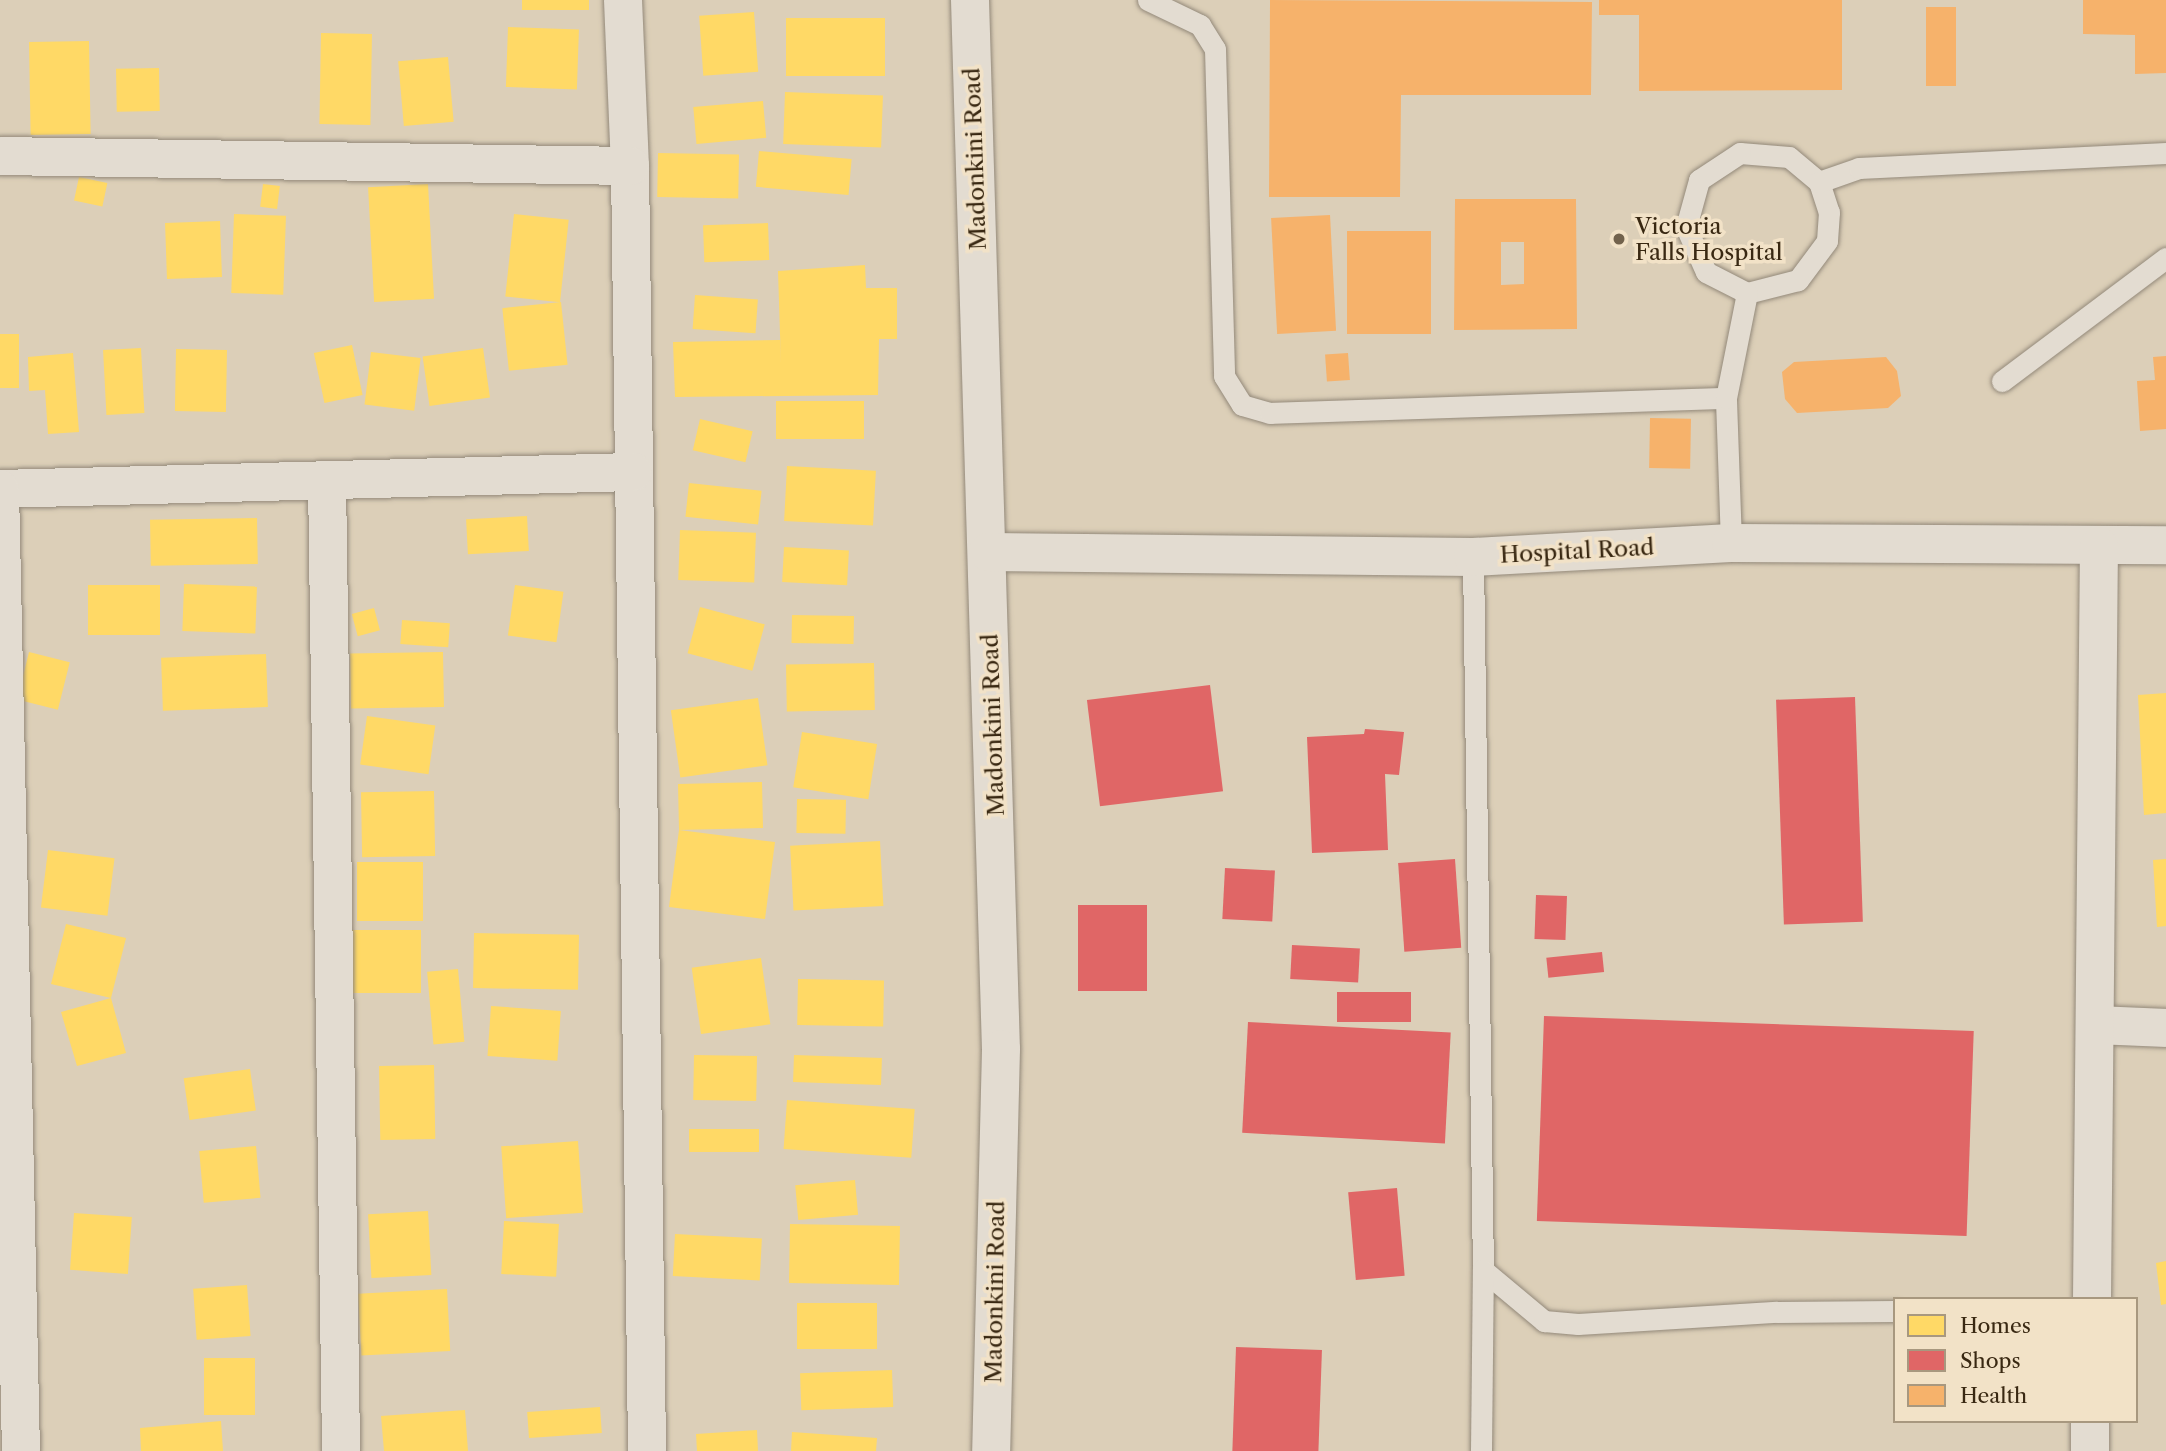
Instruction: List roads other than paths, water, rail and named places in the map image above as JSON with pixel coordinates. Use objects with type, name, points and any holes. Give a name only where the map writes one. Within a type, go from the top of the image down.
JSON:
[{"type":"street","points":[[623,0],[630,166],[647,1451]]},
{"type":"street","name":"Madonkini Road","points":[[970,0],[1001,1049],[991,1451]]},
{"type":"street","points":[[0,156],[630,166]]},
{"type":"street","points":[[21,1451],[0,489],[633,472]]},
{"type":"street","points":[[327,480],[341,1451]]},
{"type":"street","name":"Hospital Road","points":[[988,552],[1473,556],[1731,543],[2166,545]]},
{"type":"street","points":[[2092,1297],[2097,1025],[2099,546]]},
{"type":"street","points":[[2097,1025],[2166,1028]]},
{"type":"street","points":[[2090,1423],[2090,1451]]},
{"type":"lane","points":[[1148,0],[1200,25],[1215,49],[1224,376],[1242,405],[1270,413],[1726,398]]},
{"type":"lane","points":[[1740,153],[1789,157],[1819,182],[1829,212],[1827,241],[1798,280],[1747,293],[1706,272],[1686,227],[1699,180],[1740,153]]},
{"type":"lane","points":[[1819,182],[1859,168],[2166,153]]},
{"type":"lane","points":[[2001,381],[2166,258]]},
{"type":"lane","points":[[1731,543],[1726,398],[1747,293]]},
{"type":"lane","points":[[1473,556],[1483,1270],[1481,1451]]},
{"type":"lane","points":[[1483,1270],[1544,1321],[1578,1324],[1777,1312],[1893,1311]]},
{"type":"place","name":"Victoria Falls Hospital","points":[[1619,239]]}]
